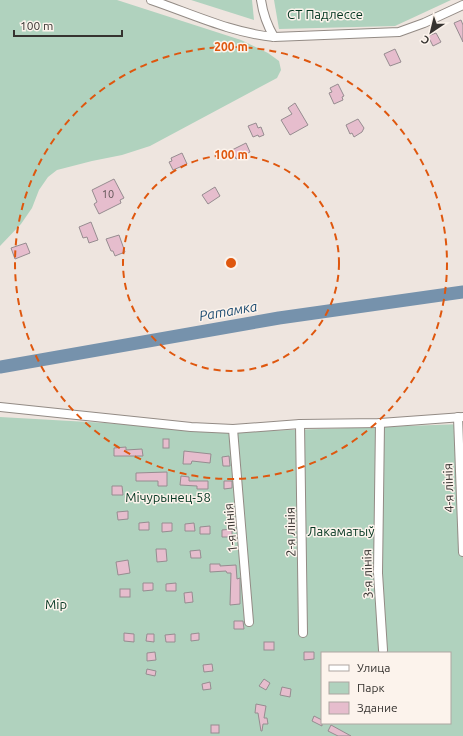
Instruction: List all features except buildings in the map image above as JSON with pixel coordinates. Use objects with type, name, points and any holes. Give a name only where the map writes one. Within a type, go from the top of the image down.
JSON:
[{"type":"street","points":[[151,0],[238,31],[274,37],[399,32],[418,25],[463,4]]},
{"type":"street","points":[[261,0],[265,19],[274,37]]},
{"type":"street","points":[[0,407],[191,427],[234,430],[380,425],[460,419]]},
{"type":"street","name":"4-я лінія","points":[[460,419],[463,552]]},
{"type":"street","name":"3-я лінія","points":[[380,425],[378,573],[383,650]]},
{"type":"street","name":"2-я лінія","points":[[300,427],[303,633]]},
{"type":"street","name":"1-я лінія","points":[[234,430],[250,622]]},
{"type":"green space","points":[[0,0],[117,0],[241,40],[268,53],[279,61],[281,70],[277,78],[150,146],[122,155],[57,170],[48,177],[39,190],[32,208],[21,224],[0,246]]},
{"type":"green space","points":[[191,0],[252,0],[254,20]]},
{"type":"green space","name":"СТ Падлессе","points":[[274,0],[451,0],[395,26],[279,29]]},
{"type":"green space","points":[[0,417],[232,432],[463,424],[463,736],[0,736]]},
{"type":"waterway","name":"Ратамка","points":[[0,367],[279,318],[463,292]]},
{"type":"park label","name":"Мічурынец-58","points":[[168,497]]},
{"type":"park label","name":"Лакаматыў","points":[[341,531]]},
{"type":"park label","name":"Мір","points":[[56,604]]}]
